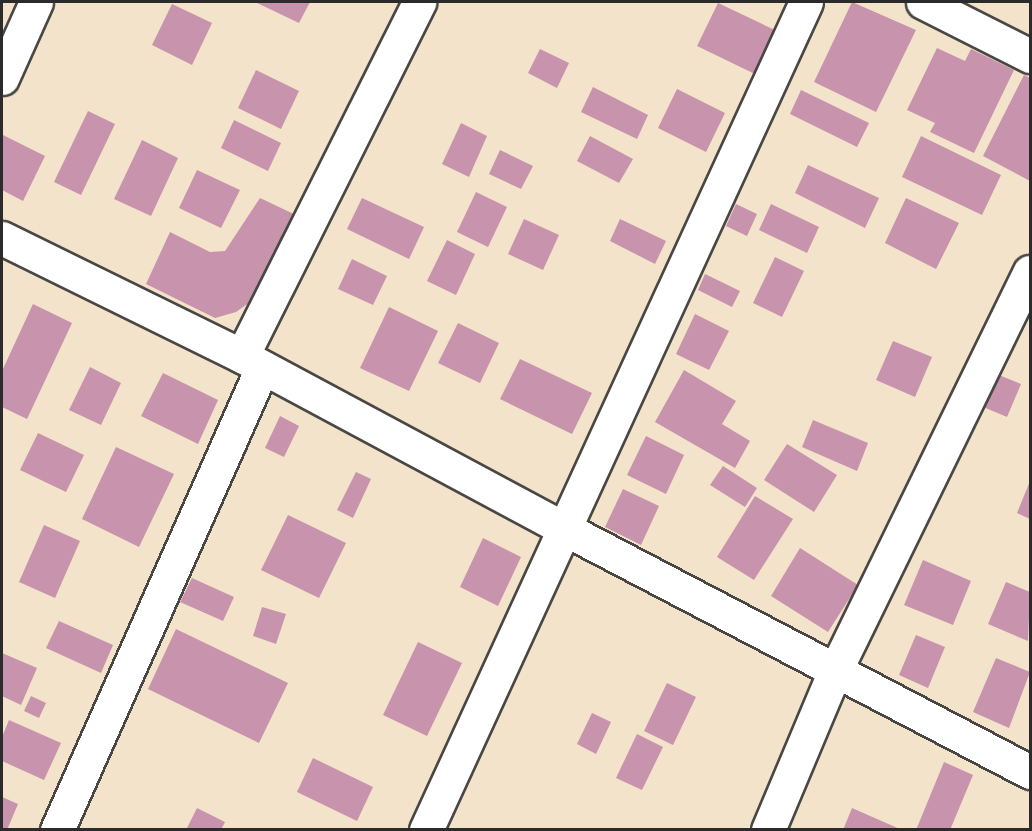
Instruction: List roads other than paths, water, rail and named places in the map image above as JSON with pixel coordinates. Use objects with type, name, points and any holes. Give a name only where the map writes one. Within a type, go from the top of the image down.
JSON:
[{"type":"street","points":[[2,78],[36,2]]},
{"type":"street","points":[[57,830],[252,362],[419,2]]},
{"type":"street","points":[[426,830],[806,2]]},
{"type":"street","points":[[923,2],[1030,57]]},
{"type":"street","points":[[2,238],[252,362],[565,529],[1030,772]]},
{"type":"street","points":[[768,830],[835,671],[1030,272]]}]
